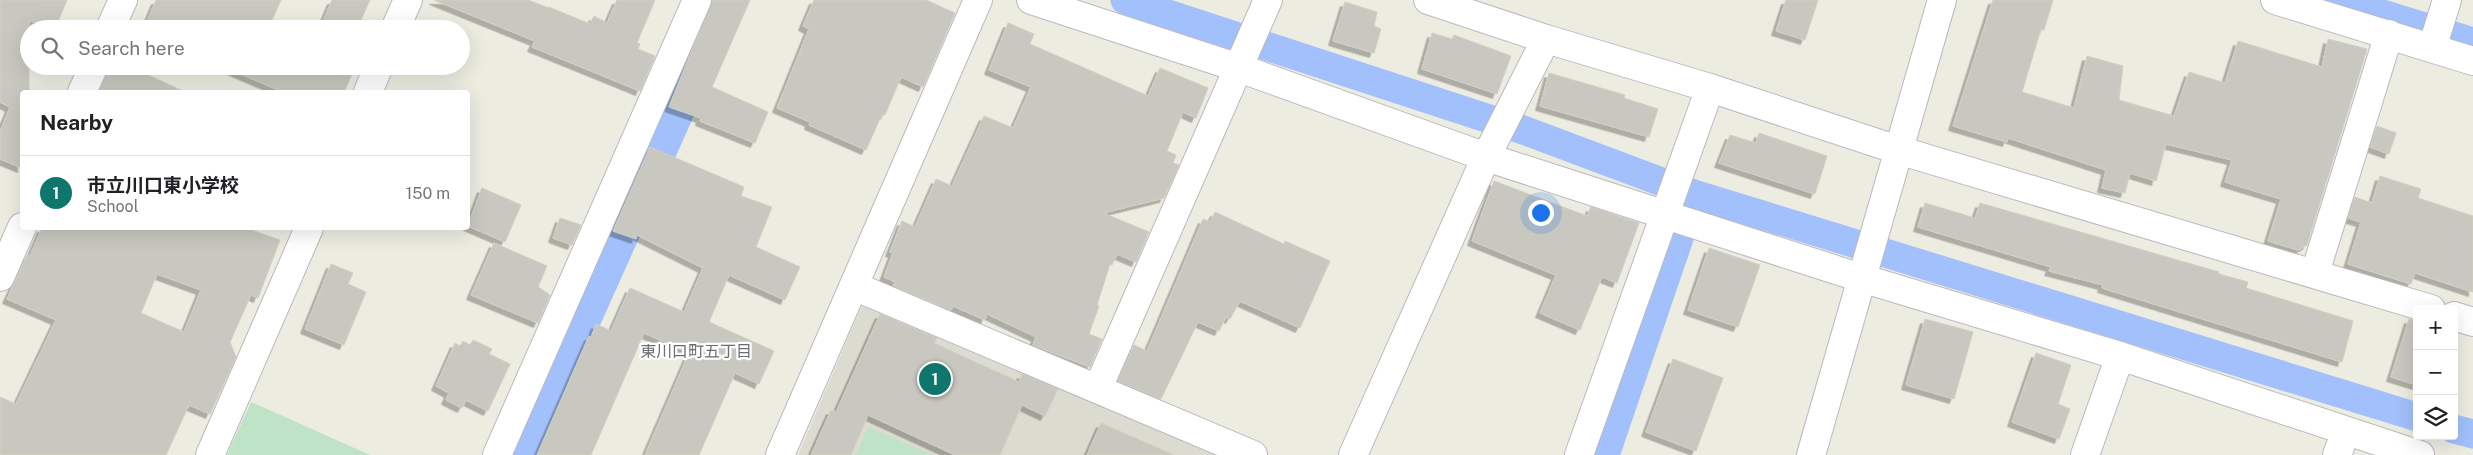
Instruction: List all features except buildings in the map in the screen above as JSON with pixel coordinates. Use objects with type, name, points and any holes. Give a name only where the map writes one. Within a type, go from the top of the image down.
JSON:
[{"type":"street","points":[[114,20],[123,0]]},
{"type":"street","points":[[399,20],[408,0]]},
{"type":"street","points":[[497,455],[697,0]]},
{"type":"street","points":[[780,455],[978,0]]},
{"type":"street","points":[[1031,0],[1239,68],[1486,157],[1676,215],[2120,356],[2342,443],[2420,455]]},
{"type":"street","points":[[1098,388],[1268,0]]},
{"type":"street","points":[[1428,0],[1546,39],[1710,88],[1898,150],[2418,305]]},
{"type":"street","points":[[1812,455],[1862,274],[1942,0]]},
{"type":"street","points":[[2274,0],[2473,61]]},
{"type":"street","points":[[2432,48],[2447,0]]},
{"type":"street","points":[[2315,273],[2389,34]]},
{"type":"street","points":[[1354,455],[1486,157],[1546,39]]},
{"type":"street","points":[[83,90],[90,75]]},
{"type":"street","points":[[369,90],[375,75]]},
{"type":"street","points":[[1579,455],[1676,215],[1685,158],[1710,88]]},
{"type":"street","points":[[0,277],[20,230]]},
{"type":"street","points":[[210,455],[308,230]]},
{"type":"street","points":[[854,286],[1253,455]]},
{"type":"street","points":[[2458,317],[2473,322]]},
{"type":"street","points":[[2085,455],[2120,356]]},
{"type":"shaded area","points":[[863,303],[1216,455],[798,455]]},
{"type":"green space","points":[[251,402],[370,455],[227,455]]},
{"type":"green space","points":[[868,427],[933,455],[856,455]]},
{"type":"waterway","points":[[515,455],[719,0]]},
{"type":"waterway","points":[[1125,0],[1526,131],[1694,194],[2413,416]]},
{"type":"waterway","points":[[2337,0],[2473,42]]},
{"type":"waterway","points":[[1605,455],[1693,197]]},
{"type":"waterway","points":[[2458,430],[2473,434]]},
{"type":"place","name":"市立川口東小学校","points":[[935,379]]},
{"type":"district","name":"東川口町五丁目","points":[[696,351]]}]
